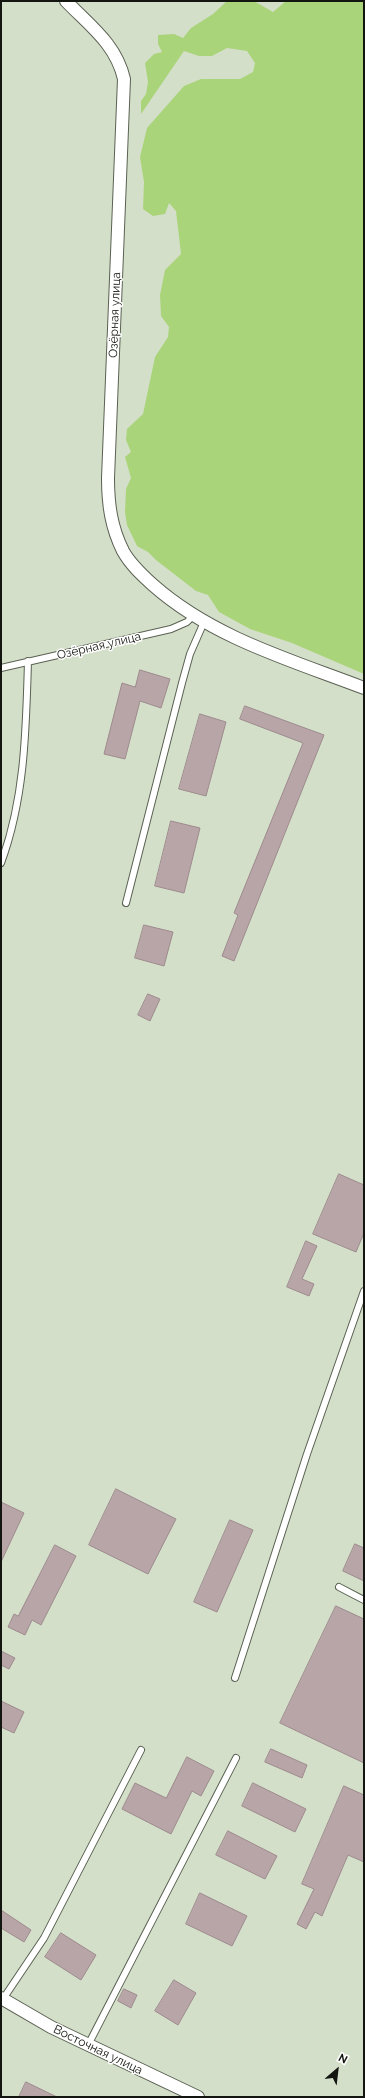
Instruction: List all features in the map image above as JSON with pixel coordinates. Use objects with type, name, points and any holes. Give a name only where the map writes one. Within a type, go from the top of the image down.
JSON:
[{"type":"street","name":"Озёрная улица","points":[[66,1],[112,49],[120,63],[124,79],[108,478],[108,506],[114,531],[124,552],[138,572],[193,616],[264,651],[364,688]]},
{"type":"street","name":"Восточная улица","points":[[2,1999],[51,2027],[198,2097]]},
{"type":"lane","name":"Озёрная улица","points":[[1,668],[170,629],[187,622],[193,616]]},
{"type":"lane","points":[[126,903],[182,683],[193,646],[204,622]]},
{"type":"lane","points":[[1,863],[17,806],[25,745],[28,662]]},
{"type":"lane","points":[[235,1678],[307,1454],[364,1291]]},
{"type":"lane","points":[[339,1588],[364,1600]]},
{"type":"lane","points":[[2,1999],[44,1938],[141,1750]]},
{"type":"lane","points":[[88,2045],[236,1758]]},
{"type":"shaded area","points":[[1,1],[364,1],[364,2097],[1,2097]]},
{"type":"shaded area","points":[[227,1],[254,1],[273,12],[286,1],[364,1],[364,674],[292,643],[250,629],[219,612],[208,595],[196,591],[148,552],[137,546],[127,525],[125,512],[126,489],[131,478],[125,457],[131,452],[126,440],[127,429],[143,414],[155,357],[168,337],[169,327],[161,316],[160,295],[165,270],[181,254],[176,211],[169,203],[165,214],[153,216],[143,209],[144,182],[140,157],[147,128],[184,86],[201,79],[240,79],[253,72],[255,63],[247,51],[227,48],[212,56],[199,56],[184,51],[141,114],[141,101],[146,94],[148,82],[145,63],[154,54],[162,52],[158,44],[158,35],[174,34],[183,38],[191,28],[213,14]]},
{"type":"building","points":[[140,670],[170,679],[161,708],[140,701],[125,759],[104,754],[122,683],[135,687]]},
{"type":"building","points":[[245,706],[324,735],[234,961],[222,956],[238,915],[234,913],[303,743],[240,719]]},
{"type":"building","points":[[200,714],[226,722],[206,796],[179,789]]},
{"type":"building","points":[[171,821],[200,828],[184,893],[155,886]]},
{"type":"building","points":[[144,925],[173,932],[164,966],[135,958]]},
{"type":"building","points":[[148,994],[160,999],[150,1021],[138,1015]]},
{"type":"building","points":[[339,1174],[364,1185],[364,1233],[356,1252],[313,1234]]},
{"type":"building","points":[[306,1241],[317,1246],[302,1279],[314,1284],[309,1296],[287,1287]]},
{"type":"building","points":[[116,1489],[176,1519],[148,1574],[89,1545]]},
{"type":"building","points":[[1,1502],[24,1513],[1,1562]]},
{"type":"building","points":[[230,1520],[253,1530],[217,1612],[194,1602]]},
{"type":"building","points":[[355,1544],[364,1548],[364,1581],[343,1571]]},
{"type":"building","points":[[55,1545],[76,1556],[41,1625],[32,1620],[25,1635],[8,1627],[14,1614],[18,1616]]},
{"type":"building","points":[[336,1606],[364,1619],[364,1763],[280,1723]]},
{"type":"building","points":[[1,1651],[15,1658],[9,1669],[1,1665]]},
{"type":"building","points":[[1,1701],[24,1712],[14,1733],[1,1727]]},
{"type":"building","points":[[271,1749],[307,1765],[302,1778],[265,1762]]},
{"type":"building","points":[[187,1757],[214,1771],[201,1796],[192,1791],[171,1834],[122,1809],[135,1783],[166,1798]]},
{"type":"building","points":[[253,1783],[306,1809],[295,1832],[242,1806]]},
{"type":"building","points":[[344,1786],[364,1795],[364,1862],[348,1855],[322,1916],[315,1912],[306,1929],[297,1924],[314,1889],[302,1884]]},
{"type":"building","points":[[228,1831],[277,1856],[265,1879],[216,1855]]},
{"type":"building","points":[[200,1893],[247,1916],[232,1946],[186,1924]]},
{"type":"building","points":[[1,1910],[31,1930],[24,1942],[1,1928]]},
{"type":"building","points":[[61,1933],[96,1955],[81,1980],[45,1957]]},
{"type":"building","points":[[174,1980],[196,1993],[178,2025],[155,2011]]},
{"type":"building","points":[[124,1989],[137,1995],[131,2008],[118,2001]]},
{"type":"building","points":[[26,2082],[57,2097],[19,2097]]}]
